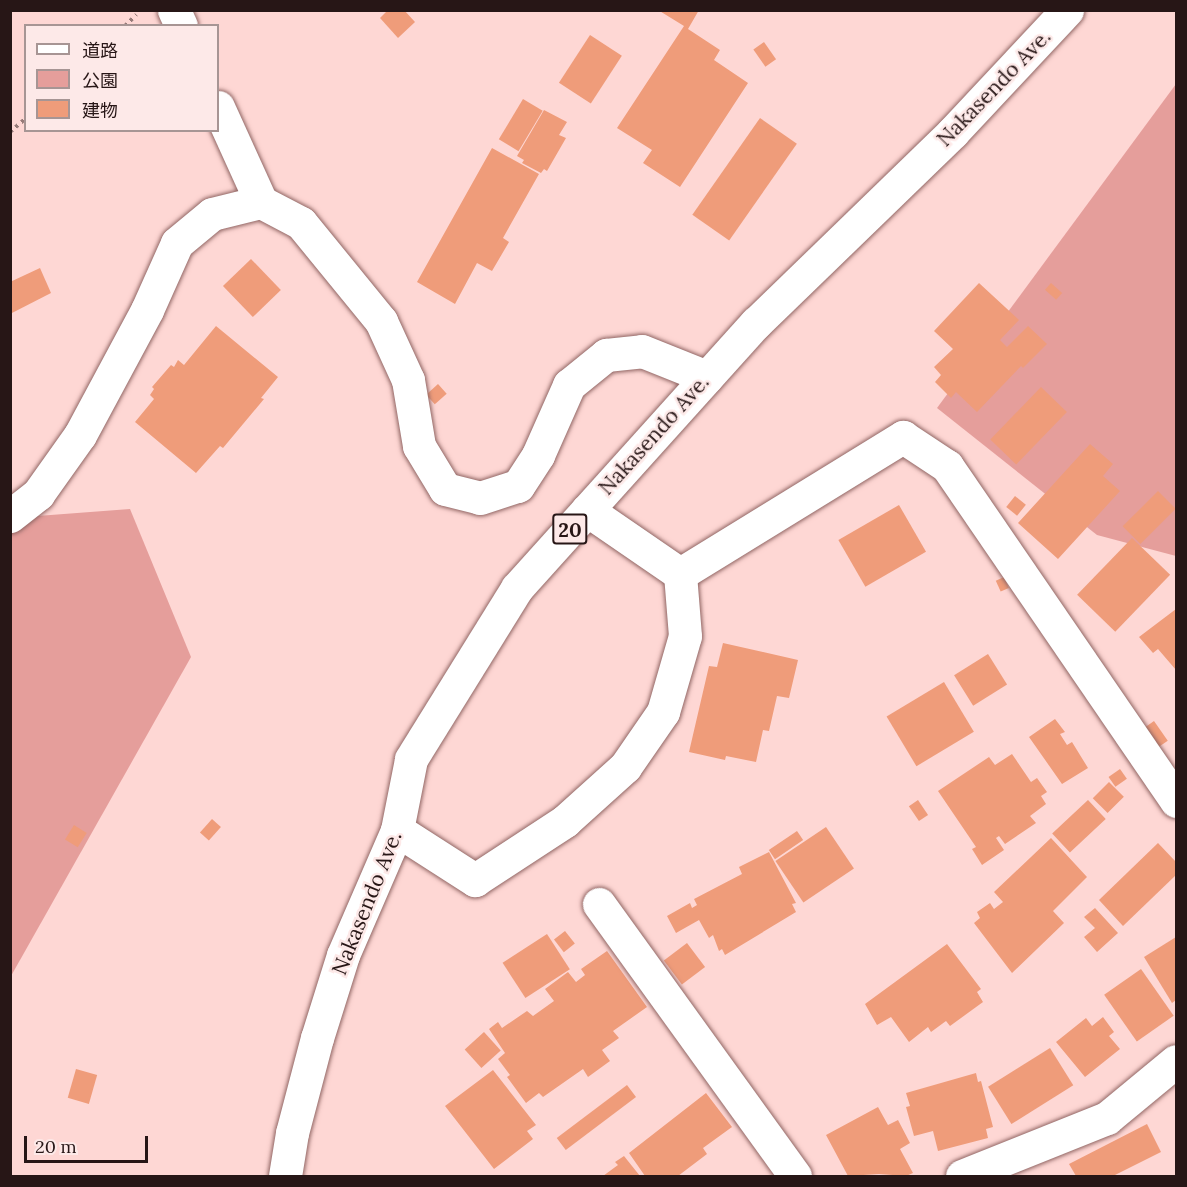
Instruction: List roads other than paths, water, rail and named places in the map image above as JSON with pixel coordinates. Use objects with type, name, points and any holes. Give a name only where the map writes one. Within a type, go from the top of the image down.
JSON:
[{"type":"main road","points":[[174,10],[180,24]]},
{"type":"main road","name":"Nakasendo Ave.","points":[[285,1176],[292,1133],[316,1038],[340,966],[398,830],[411,759],[517,588],[756,323],[953,132],[1067,10]]},
{"type":"main road","points":[[219,108],[261,202],[301,223],[381,321],[408,381],[419,446],[445,489],[480,498],[518,486],[538,455],[569,385],[606,355],[642,351],[707,377]]},
{"type":"main road","points":[[10,516],[38,494],[80,435],[147,310],[177,243],[213,214],[261,202]]},
{"type":"main road","points":[[680,574],[903,437],[947,466],[1176,801]]},
{"type":"main road","points":[[587,510],[680,574]]},
{"type":"main road","points":[[398,830],[475,880],[564,821],[625,767],[663,712],[685,636],[680,574]]},
{"type":"main road","points":[[599,904],[795,1176]]},
{"type":"main road","points":[[962,1176],[1107,1118],[1176,1061]]}]
